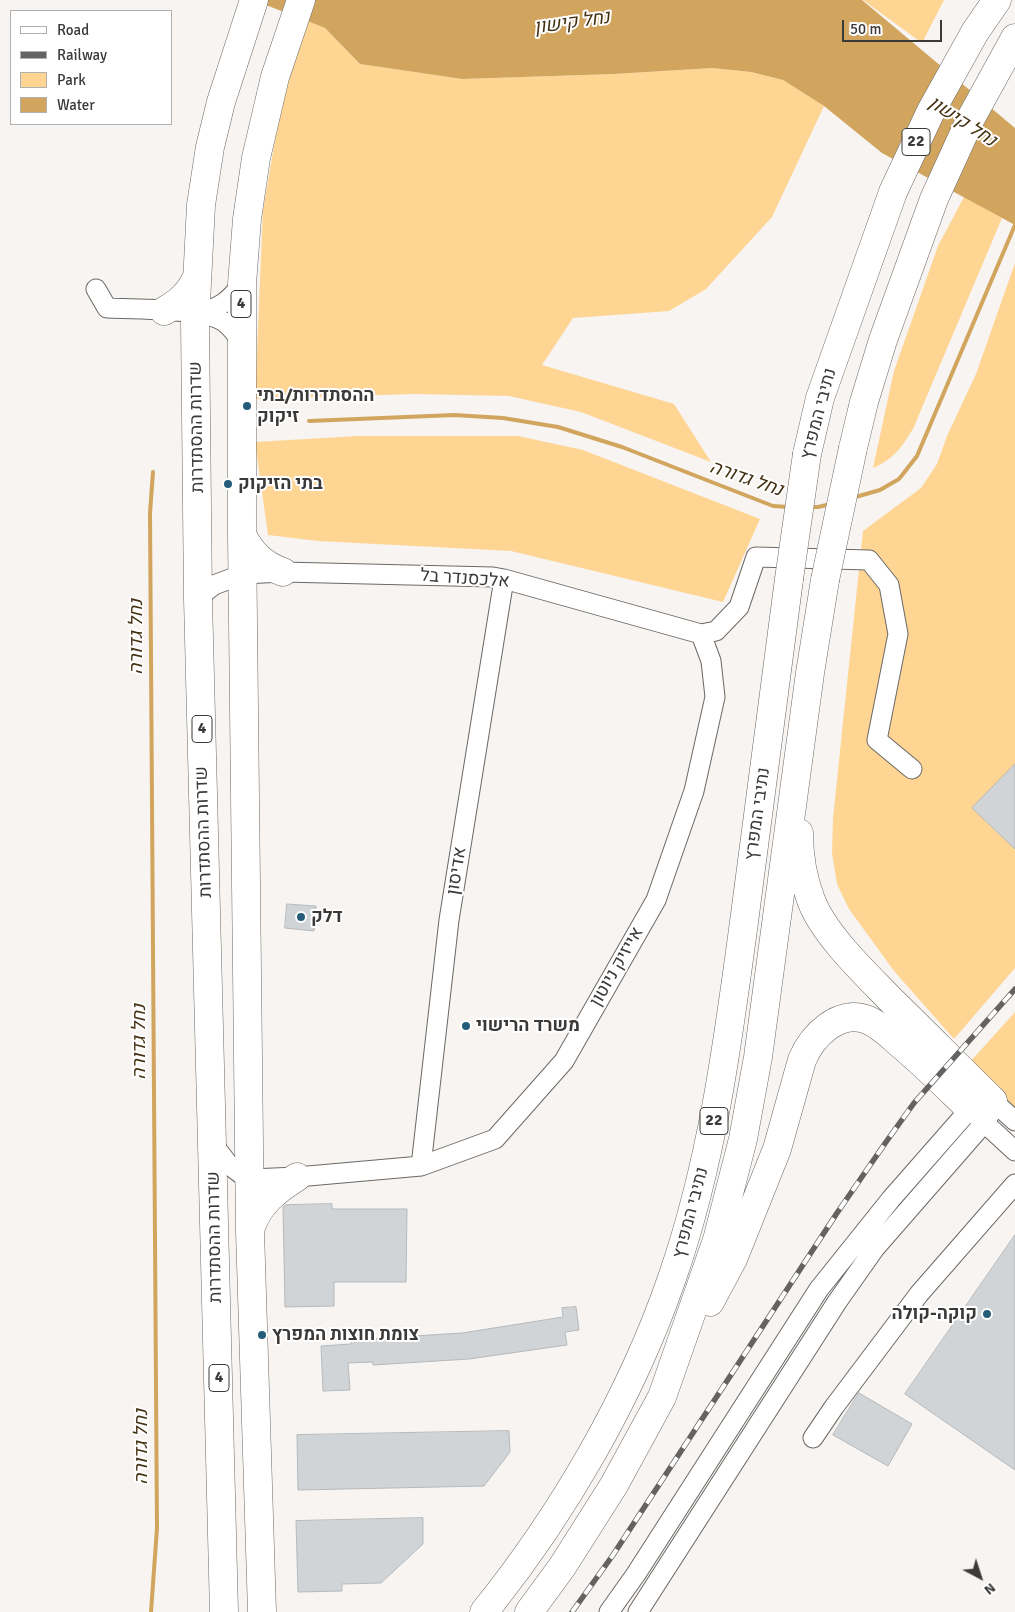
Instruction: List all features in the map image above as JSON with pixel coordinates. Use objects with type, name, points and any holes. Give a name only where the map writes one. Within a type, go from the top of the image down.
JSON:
[{"type":"highway","name":"שדרות ההסתדרות","points":[[224,1612],[198,599],[196,313],[201,205],[210,147],[221,102],[254,0]]},
{"type":"highway","name":"שדרות ההסתדרות","points":[[262,1612],[250,1231],[242,535],[242,284],[256,158],[276,77],[300,0]]},
{"type":"highway","points":[[975,32],[988,0]]},
{"type":"highway","name":"נתיבי המפרץ","points":[[484,1612],[545,1529],[583,1468],[616,1406],[652,1330],[672,1278],[687,1230],[711,1133],[726,1052],[789,579],[807,454],[820,398],[868,257],[897,183],[931,111],[975,32],[997,0]]},
{"type":"highway","name":"נתיבי המפרץ","points":[[529,1612],[562,1567],[614,1485],[662,1397],[717,1240],[743,1139],[758,1057],[810,673],[825,580],[864,402],[883,340],[938,190],[972,118],[1015,38]]},
{"type":"highway","points":[[164,311],[184,299],[197,277]]},
{"type":"highway","points":[[242,535],[257,557],[269,566],[283,572]]},
{"type":"highway","points":[[810,673],[799,820],[799,852],[811,901],[824,923],[855,963],[982,1111]]},
{"type":"highway","points":[[662,1397],[733,1259],[776,1149],[802,1060],[808,1047],[816,1037],[837,1021],[854,1017],[868,1020],[883,1030],[982,1111]]},
{"type":"highway","points":[[250,1231],[258,1209],[268,1198],[297,1177]]},
{"type":"street","points":[[196,313],[218,307],[234,294],[242,284]]},
{"type":"street","points":[[96,289],[107,308],[208,314],[224,322],[241,343]]},
{"type":"street","points":[[701,634],[716,631],[739,607],[756,557],[869,560],[889,585],[898,634],[878,740],[912,769]]},
{"type":"street","name":"אלכסנדר בל","points":[[198,599],[214,584],[243,586],[254,584],[269,576],[283,572],[493,577],[504,578],[701,634]]},
{"type":"street","name":"אדיסון","points":[[421,1166],[449,920],[504,578]]},
{"type":"street","name":"אייזיק ניוטון","points":[[250,1179],[297,1177],[421,1166],[495,1138],[564,1060],[656,900],[694,790],[715,697],[711,661],[701,634]]},
{"type":"street","points":[[982,1111],[1015,1121]]},
{"type":"street","points":[[982,1111],[1015,1151]]},
{"type":"street","points":[[609,1612],[636,1574],[819,1289],[885,1206],[982,1111]]},
{"type":"street","points":[[638,1612],[837,1302],[875,1248],[982,1111]]},
{"type":"street","points":[[213,1144],[229,1165],[250,1179]]},
{"type":"street","name":"אייזיק ניוטון","points":[[249,1145],[264,1162],[276,1171],[297,1177]]},
{"type":"street","points":[[813,1438],[919,1294],[1015,1184]]},
{"type":"green space","points":[[863,0],[944,0],[922,43]]},
{"type":"green space","points":[[304,20],[325,28],[360,64],[462,79],[614,74],[712,68],[751,72],[783,80],[824,106],[772,217],[706,289],[669,311],[573,318],[542,365],[674,404],[711,462],[581,412],[509,396],[414,394],[255,399],[263,210],[282,100]]},
{"type":"green space","points":[[964,197],[1002,218],[913,429],[896,452],[873,468],[894,371],[938,246]]},
{"type":"green space","points":[[1015,263],[1015,968],[954,1039],[894,971],[849,909],[837,884],[832,853],[833,818],[863,531],[921,488],[937,464],[947,436],[976,374]]},
{"type":"green space","points":[[358,436],[518,436],[583,450],[760,519],[723,602],[511,551],[318,541],[268,535],[255,442]]},
{"type":"green space","points":[[1015,1012],[1015,1112],[970,1062]]},
{"type":"water","name":"נחל קישון","points":[[253,0],[862,0],[1015,128],[1015,225],[882,153],[824,106],[783,80],[751,72],[712,68],[614,74],[462,79],[360,64],[325,28]]},
{"type":"building","points":[[1015,764],[1015,849],[972,808]]},
{"type":"building","name":"דלק","points":[[287,904],[316,906],[314,931],[285,928]]},
{"type":"building","points":[[332,1204],[332,1209],[407,1209],[406,1282],[334,1282],[334,1306],[285,1307],[283,1207],[285,1205]]},
{"type":"building","name":"קוקה-קולה","points":[[1015,1235],[1015,1470],[905,1394]]},
{"type":"building","points":[[576,1307],[579,1330],[565,1332],[567,1345],[469,1359],[373,1365],[373,1362],[348,1363],[350,1390],[323,1391],[321,1346],[351,1344],[353,1335],[365,1335],[366,1339],[462,1333],[563,1317],[562,1308]]},
{"type":"building","points":[[859,1393],[912,1424],[888,1466],[833,1435]]},
{"type":"building","points":[[509,1431],[510,1452],[484,1486],[298,1490],[297,1435]]},
{"type":"building","points":[[423,1518],[423,1544],[381,1583],[342,1584],[342,1591],[298,1592],[296,1521]]},
{"type":"waterway","name":"נחל גדורה","points":[[852,498],[880,490],[899,479],[917,456],[1015,225]]},
{"type":"waterway","name":"נחל גדורה","points":[[309,421],[454,415],[503,418],[558,427],[622,447],[773,506],[789,507]]},
{"type":"waterway","name":"נחל גדורה","points":[[151,1612],[157,1528],[150,513],[153,472]]},
{"type":"waterway","name":"נחל גדורה","points":[[809,507],[831,504]]},
{"type":"railway","points":[[572,1612],[613,1555],[837,1213],[886,1142],[914,1103],[1015,989]]},
{"type":"place","name":"ההסתדרות/בתי זיקוק","points":[[247,406]]},
{"type":"place","name":"בתי הזיקוק","points":[[228,484]]},
{"type":"place","name":"דלק","points":[[301,917]]},
{"type":"place","name":"משרד הרישוי","points":[[466,1026]]},
{"type":"place","name":"קוקה-קולה","points":[[987,1314]]},
{"type":"place","name":"צומת חוצות המפרץ","points":[[262,1335]]}]
